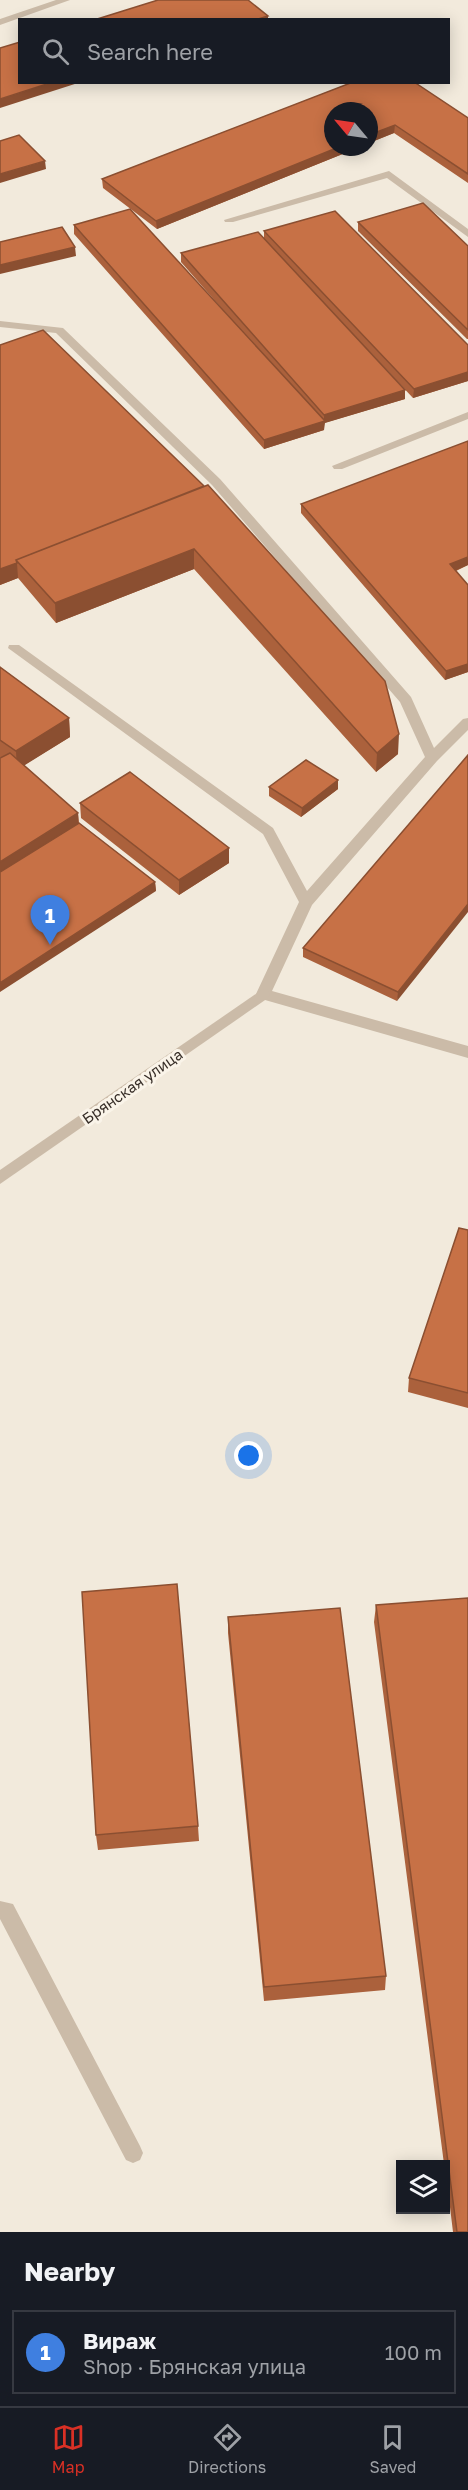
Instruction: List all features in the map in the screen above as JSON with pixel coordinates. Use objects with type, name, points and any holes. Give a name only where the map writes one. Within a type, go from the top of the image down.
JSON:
[{"type":"street","points":[[0,22],[65,0]]},
{"type":"street","points":[[229,220],[389,174],[468,234]]},
{"type":"street","points":[[0,324],[59,330],[216,482],[406,700],[432,758]]},
{"type":"street","points":[[338,466],[468,415]]},
{"type":"street","points":[[14,648],[268,831],[306,902]]},
{"type":"street","points":[[468,722],[432,758],[306,902],[263,994],[468,1052]]},
{"type":"street","name":"Брянская улица","points":[[0,1178],[263,994]]},
{"type":"street","points":[[0,1910],[6,1910],[133,2153]]},
{"type":"building","points":[[158,0],[248,0],[268,16],[262,18],[100,18]]},
{"type":"building","points":[[18,43],[18,84],[47,84],[0,99],[0,48]]},
{"type":"building","points":[[348,84],[417,84],[468,118],[468,174],[395,125],[378,132],[378,102],[324,102],[324,153],[156,221],[102,179]]},
{"type":"building","points":[[19,135],[45,161],[0,174],[0,141]]},
{"type":"building","points":[[423,203],[468,246],[468,330],[358,222]]},
{"type":"building","points":[[130,209],[325,421],[264,440],[74,225]]},
{"type":"building","points":[[335,211],[468,345],[468,372],[414,389],[264,231]]},
{"type":"building","points":[[62,227],[75,247],[0,265],[0,242]]},
{"type":"building","points":[[258,232],[405,390],[324,415],[181,253]]},
{"type":"building","points":[[43,330],[204,486],[16,560],[17,563],[0,569],[0,345]]},
{"type":"building","points":[[468,441],[468,557],[450,564],[468,585],[468,664],[446,671],[301,504]]},
{"type":"building","points":[[208,485],[385,681],[399,734],[377,753],[194,549],[55,603],[16,560]]},
{"type":"building","points":[[0,667],[69,718],[16,751],[0,740]]},
{"type":"building","points":[[10,753],[78,813],[0,862],[0,758]]},
{"type":"building","points":[[468,755],[468,904],[398,992],[303,948]]},
{"type":"building","points":[[306,760],[338,780],[302,808],[269,787]]},
{"type":"building","points":[[130,772],[229,848],[179,880],[80,803]]},
{"type":"building","points":[[79,823],[155,882],[0,983],[0,872]]},
{"type":"building","points":[[459,1228],[468,1230],[468,1393],[409,1378]]},
{"type":"building","points":[[177,1584],[198,1826],[96,1835],[82,1592]]},
{"type":"building","points":[[468,1598],[468,2232],[457,2232],[450,2160],[448,2160],[376,1605]]},
{"type":"building","points":[[340,1608],[386,1976],[264,1987],[228,1617]]},
{"type":"place","name":"Вираж","points":[[50,945]]}]
